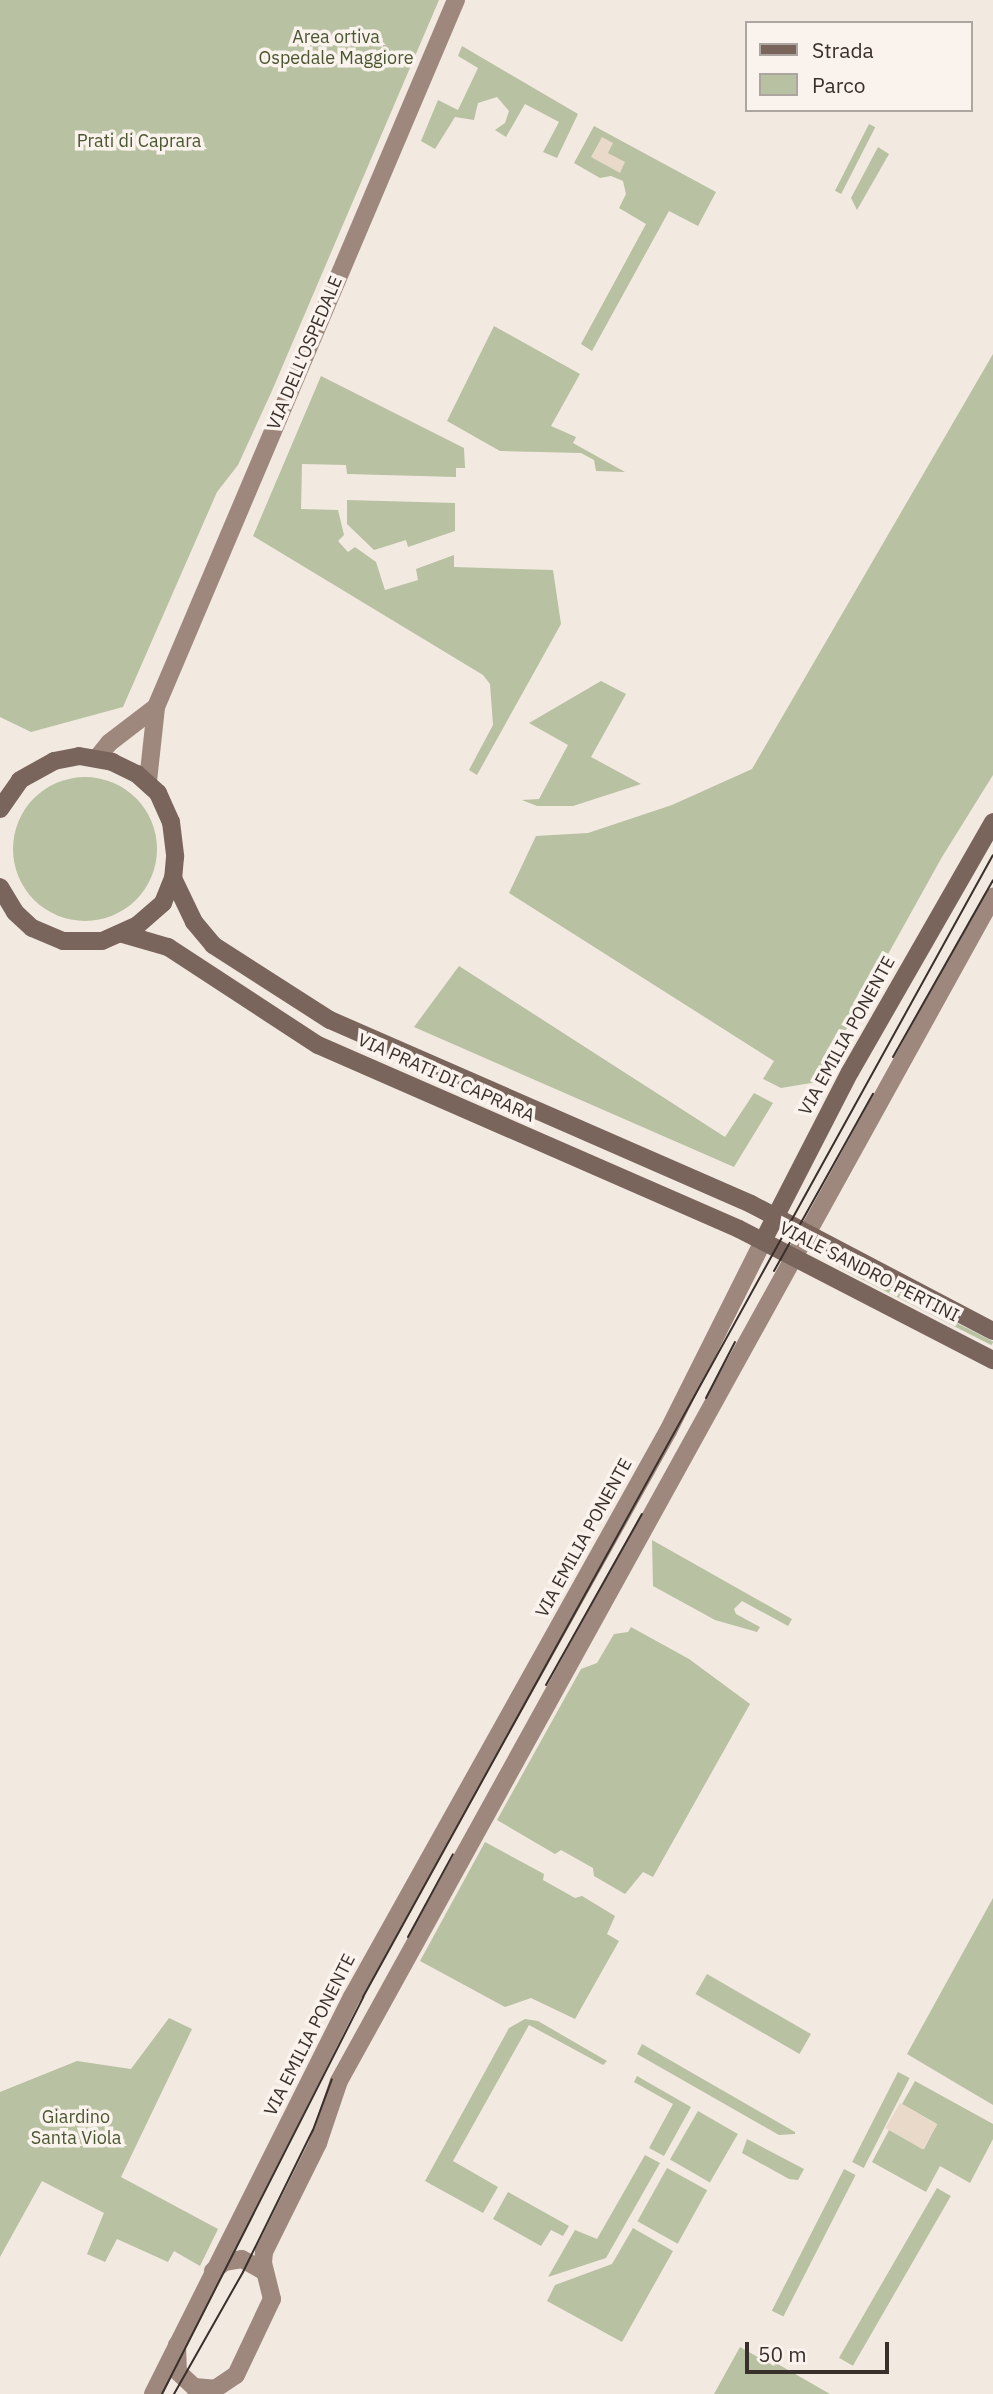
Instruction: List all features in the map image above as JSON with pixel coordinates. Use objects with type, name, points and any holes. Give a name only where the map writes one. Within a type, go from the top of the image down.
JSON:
[{"type":"main road","name":"VIA DELL'OSPEDALE","points":[[148,781],[156,707],[456,0]]},
{"type":"main road","name":"VIA DELL'OSPEDALE","points":[[97,758],[109,743],[156,707]]},
{"type":"main road","points":[[0,809],[20,780],[54,761],[97,758],[148,781],[171,822],[173,878],[163,903],[123,934],[82,944],[63,942],[32,928],[8,912],[0,887]]},
{"type":"main road","points":[[0,778],[20,780]]},
{"type":"main road","name":"VIA EMILIA PONENTE","points":[[153,2394],[358,1986],[668,1431],[775,1216],[958,877],[993,822]]},
{"type":"main road","name":"VIA PRATI DI CAPRARA","points":[[173,878],[194,922],[213,945],[330,1020],[775,1216]]},
{"type":"main road","points":[[177,2345],[178,2372],[190,2391],[217,2392],[236,2375],[270,2305],[272,2289],[265,2272],[264,2252],[318,2143],[336,2087],[993,897]]},
{"type":"main road","name":"VIA PRATI DI CAPRARA","points":[[123,934],[168,947],[318,1045],[764,1241]]},
{"type":"main road","name":"VIALE SANDRO PERTINI","points":[[775,1216],[993,1331]]},
{"type":"main road","name":"VIALE SANDRO PERTINI","points":[[764,1241],[993,1360]]},
{"type":"main road","points":[[211,2276],[219,2265],[234,2260],[253,2263],[265,2272]]},
{"type":"green space","name":"Prati di Caprara","points":[[0,0],[439,0],[271,393],[238,465],[217,492],[123,707],[31,732],[0,717]]},
{"type":"green space","points":[[462,46],[578,114],[557,158],[543,152],[559,122],[525,104],[506,137],[495,130],[505,123],[509,111],[497,97],[478,103],[474,120],[455,117],[435,149],[421,141],[438,100],[458,110],[478,68],[458,56]]},
{"type":"green space","points":[[869,124],[875,127],[841,194],[835,191]]},
{"type":"green space","points":[[594,126],[716,192],[698,226],[669,211],[592,351],[581,344],[646,224],[619,208],[626,194],[623,181],[611,176],[600,178],[574,163]]},
{"type":"green space","points":[[878,147],[889,154],[857,210],[851,198]]},
{"type":"green space","points":[[494,326],[580,374],[551,426],[576,437],[573,443],[625,472],[596,471],[594,460],[581,453],[500,451],[447,421]]},
{"type":"green space","points":[[993,354],[993,775],[942,857],[817,1082],[781,1088],[763,1079],[774,1061],[509,893],[536,836],[588,833],[672,805],[752,769]]},
{"type":"green space","points":[[321,376],[464,448],[465,468],[456,468],[456,477],[347,474],[346,465],[302,464],[301,509],[338,510],[344,535],[338,541],[348,552],[355,547],[376,562],[385,590],[418,580],[416,569],[454,555],[454,567],[553,570],[561,624],[477,775],[469,770],[493,725],[490,684],[483,675],[253,536]]},
{"type":"green space","points":[[347,500],[455,503],[455,531],[408,547],[406,540],[374,550],[347,524]]},
{"type":"green space","points":[[601,681],[626,694],[591,757],[641,784],[573,806],[537,806],[522,800],[539,799],[568,745],[529,723]]},
{"type":"green space","points":[[85,777],[112,783],[136,798],[151,822],[157,849],[151,876],[136,900],[112,915],[85,921],[58,915],[34,900],[19,876],[13,849],[19,822],[34,798],[58,783]]},
{"type":"green space","points":[[459,966],[725,1137],[754,1093],[773,1103],[734,1167],[414,1027]]},
{"type":"green space","points":[[841,1264],[993,1341],[992,1345],[839,1268]]},
{"type":"green space","points":[[652,1540],[792,1619],[788,1626],[742,1601],[734,1609],[736,1614],[760,1627],[757,1632],[715,1620],[653,1586]]},
{"type":"green space","points":[[631,1627],[689,1659],[750,1704],[653,1877],[643,1872],[625,1894],[594,1876],[593,1868],[561,1850],[555,1854],[497,1820],[581,1669],[597,1663],[614,1634],[628,1632]]},
{"type":"green space","points":[[485,1842],[544,1874],[543,1880],[575,1898],[582,1896],[615,1916],[607,1934],[619,1941],[575,2019],[531,1998],[505,2007],[420,1961]]},
{"type":"green space","points":[[993,1898],[993,2105],[907,2054]]},
{"type":"green space","points":[[707,1974],[811,2034],[799,2054],[696,1994]]},
{"type":"green space","name":"Giardino Santa Viola","points":[[169,2018],[192,2029],[121,2177],[218,2229],[200,2266],[174,2251],[168,2262],[117,2239],[105,2262],[87,2254],[104,2213],[42,2181],[0,2257],[0,2092],[77,2061],[131,2069]]},
{"type":"green space","points":[[525,2019],[538,2021],[607,2061],[603,2065],[529,2025],[453,2161],[498,2187],[483,2213],[425,2181],[509,2028]]},
{"type":"green space","points":[[642,2044],[795,2134],[779,2135],[637,2054]]},
{"type":"green space","points":[[898,2072],[910,2078],[864,2168],[852,2162]]},
{"type":"green space","points":[[637,2076],[691,2107],[664,2156],[649,2148],[673,2104],[634,2082]]},
{"type":"green space","points":[[915,2081],[993,2124],[993,2139],[970,2183],[940,2166],[926,2192],[872,2162],[889,2130],[924,2149],[937,2124],[902,2104]]},
{"type":"green space","points":[[698,2111],[738,2134],[710,2182],[670,2159]]},
{"type":"green space","points":[[747,2139],[804,2169],[798,2180],[789,2179],[742,2153]]},
{"type":"green space","points":[[645,2155],[660,2163],[606,2258],[548,2277],[575,2230],[597,2239]]},
{"type":"green space","points":[[667,2168],[707,2190],[678,2244],[637,2221]]},
{"type":"green space","points":[[844,2169],[856,2175],[783,2317],[772,2311]]},
{"type":"green space","points":[[937,2188],[951,2196],[853,2366],[839,2358]]},
{"type":"green space","points":[[508,2192],[569,2226],[563,2236],[551,2230],[541,2246],[493,2219]]},
{"type":"green space","points":[[633,2228],[673,2251],[622,2342],[547,2301],[555,2285],[612,2264]]},
{"type":"green space","points":[[740,2347],[774,2366],[776,2363],[830,2394],[714,2394]]},
{"type":"shaded area","points":[[602,137],[613,143],[608,153],[625,162],[620,173],[591,157]]},
{"type":"shaded area","points":[[900,2103],[937,2124],[923,2150],[886,2128]]},
{"type":"tram line","points":[[162,2394],[363,1997],[993,855]]},
{"type":"tram line","points":[[893,1057],[993,880]]},
{"type":"tram line","points":[[774,1271],[873,1094]]},
{"type":"tram line","points":[[706,1398],[735,1342]]},
{"type":"tram line","points":[[546,1685],[642,1514]]},
{"type":"tram line","points":[[408,1937],[453,1854]]},
{"type":"tram line","points":[[174,2394],[243,2272],[313,2130],[332,2079]]},
{"type":"park label","name":"Area ortiva Ospedale Maggiore","points":[[336,48]]}]
